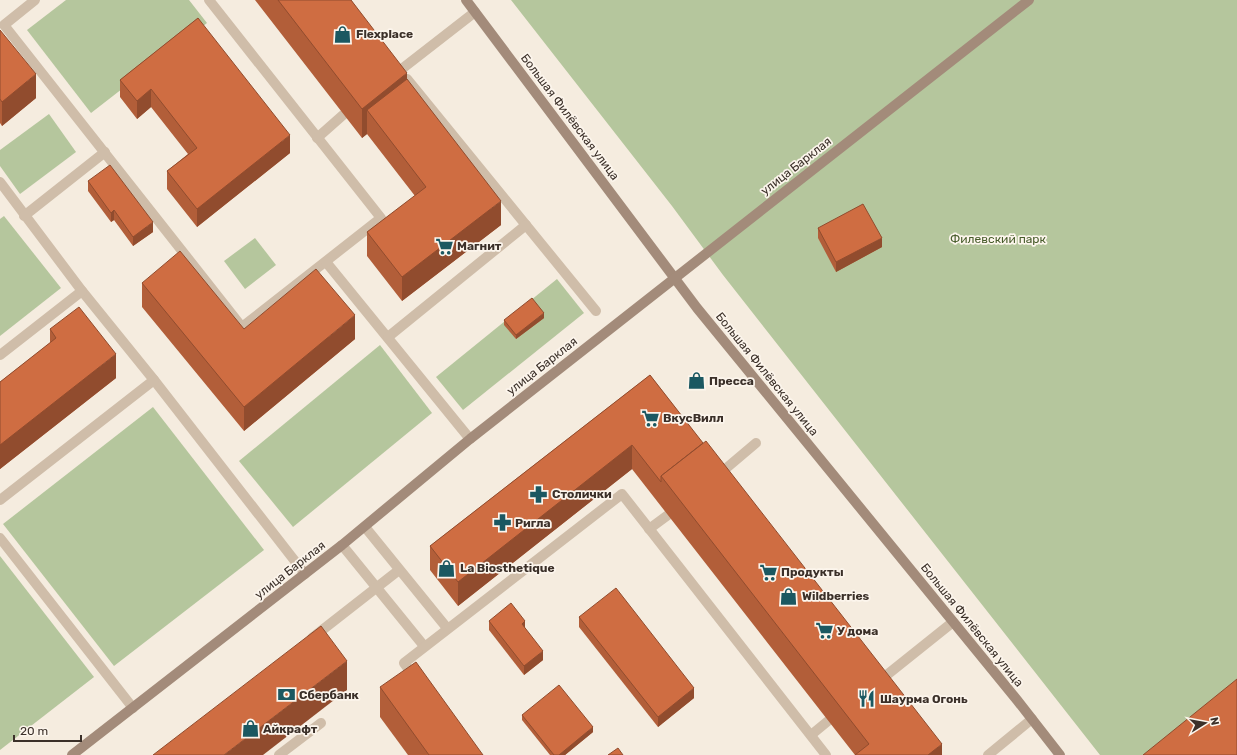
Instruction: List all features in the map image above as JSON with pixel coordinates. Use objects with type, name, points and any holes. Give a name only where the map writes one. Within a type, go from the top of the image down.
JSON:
[{"type":"main road","name":"Большая Филёвская улица","points":[[466,0],[702,314],[1060,755]]},
{"type":"main road","name":"улица Барклая","points":[[72,755],[342,545],[470,439],[1029,0]]},
{"type":"lane","points":[[35,0],[4,25],[242,327],[380,218],[208,0]]},
{"type":"lane","points":[[389,79],[398,67],[475,12]]},
{"type":"lane","points":[[398,67],[596,312]]},
{"type":"lane","points":[[317,138],[343,115]]},
{"type":"lane","points":[[24,216],[105,152]]},
{"type":"lane","points":[[0,184],[82,291],[154,380],[305,574]]},
{"type":"lane","points":[[388,338],[526,225]]},
{"type":"lane","points":[[326,262],[470,439]]},
{"type":"lane","points":[[0,355],[82,291]]},
{"type":"lane","points":[[0,500],[154,380]]},
{"type":"lane","points":[[713,480],[756,443]]},
{"type":"lane","points":[[422,687],[404,663],[447,628],[622,494],[826,755]]},
{"type":"lane","points":[[649,529],[668,515]]},
{"type":"lane","points":[[364,526],[447,628]]},
{"type":"lane","points":[[0,538],[133,708]]},
{"type":"lane","points":[[342,545],[424,646]]},
{"type":"lane","points":[[309,640],[400,570]]},
{"type":"lane","points":[[874,686],[953,622]]},
{"type":"lane","points":[[988,755],[1032,719]]},
{"type":"lane","points":[[811,735],[828,721]]},
{"type":"lane","points":[[279,755],[321,724]]},
{"type":"green space","points":[[66,0],[189,0],[207,23],[91,113],[27,30]]},
{"type":"green space","name":"Филевский парк","points":[[511,0],[1237,0],[1237,755],[1100,755],[723,275],[672,206]]},
{"type":"green space","points":[[49,114],[76,152],[20,194],[0,166],[0,150]]},
{"type":"green space","points":[[4,216],[61,288],[0,336],[0,219]]},
{"type":"green space","points":[[255,238],[276,265],[245,289],[224,261]]},
{"type":"green space","points":[[557,279],[584,313],[463,410],[436,377]]},
{"type":"green space","points":[[380,345],[432,413],[293,527],[239,461]]},
{"type":"green space","points":[[153,407],[264,550],[114,666],[3,524]]},
{"type":"green space","points":[[0,556],[94,677],[0,750]]},
{"type":"building","points":[[278,0],[351,0],[407,73],[362,109]]},
{"type":"building","points":[[198,18],[290,135],[197,209],[167,171],[197,148],[151,89],[137,101],[120,80]]},
{"type":"building","points":[[0,30],[36,74],[2,102],[0,99]]},
{"type":"building","points":[[407,79],[501,201],[402,277],[367,232],[426,187],[367,110]]},
{"type":"building","points":[[110,165],[153,222],[133,237],[114,210],[111,213],[88,181]]},
{"type":"building","points":[[863,204],[882,238],[836,262],[818,228]]},
{"type":"building","points":[[180,251],[244,329],[316,269],[355,315],[244,407],[142,283]]},
{"type":"building","points":[[532,298],[544,313],[516,335],[504,320]]},
{"type":"building","points":[[79,307],[116,354],[0,445],[0,382],[56,338],[50,329]]},
{"type":"building","points":[[650,375],[703,443],[661,476],[661,482],[632,445],[458,582],[430,546]]},
{"type":"building","points":[[706,441],[942,744],[928,755],[855,755],[869,744],[661,476]]},
{"type":"building","points":[[616,588],[694,688],[658,717],[579,617]]},
{"type":"building","points":[[511,603],[525,621],[522,624],[543,651],[524,666],[489,621]]},
{"type":"building","points":[[321,626],[347,661],[224,755],[153,755]]},
{"type":"building","points":[[416,662],[483,755],[429,755],[380,687]]},
{"type":"building","points":[[1237,679],[1237,755],[1143,755]]},
{"type":"building","points":[[559,685],[593,727],[559,755],[554,755],[522,715]]},
{"type":"building","points":[[618,748],[623,755],[608,755]]},
{"type":"place","name":"Flexplace","points":[[343,34]]},
{"type":"place","name":"Магнит","points":[[444,246]]},
{"type":"place","name":"Пресса","points":[[696,381]]},
{"type":"place","name":"ВкусВилл","points":[[650,418]]},
{"type":"place","name":"Столички","points":[[539,494]]},
{"type":"place","name":"Ригла","points":[[502,523]]},
{"type":"place","name":"La Biosthetique","points":[[447,568]]},
{"type":"place","name":"Продукты","points":[[768,572]]},
{"type":"place","name":"Wildberries","points":[[789,596]]},
{"type":"place","name":"У дома","points":[[824,631]]},
{"type":"place","name":"Сбербанк","points":[[286,695]]},
{"type":"place","name":"Шаурма Огонь","points":[[867,699]]},
{"type":"place","name":"Айкрафт","points":[[250,729]]}]
